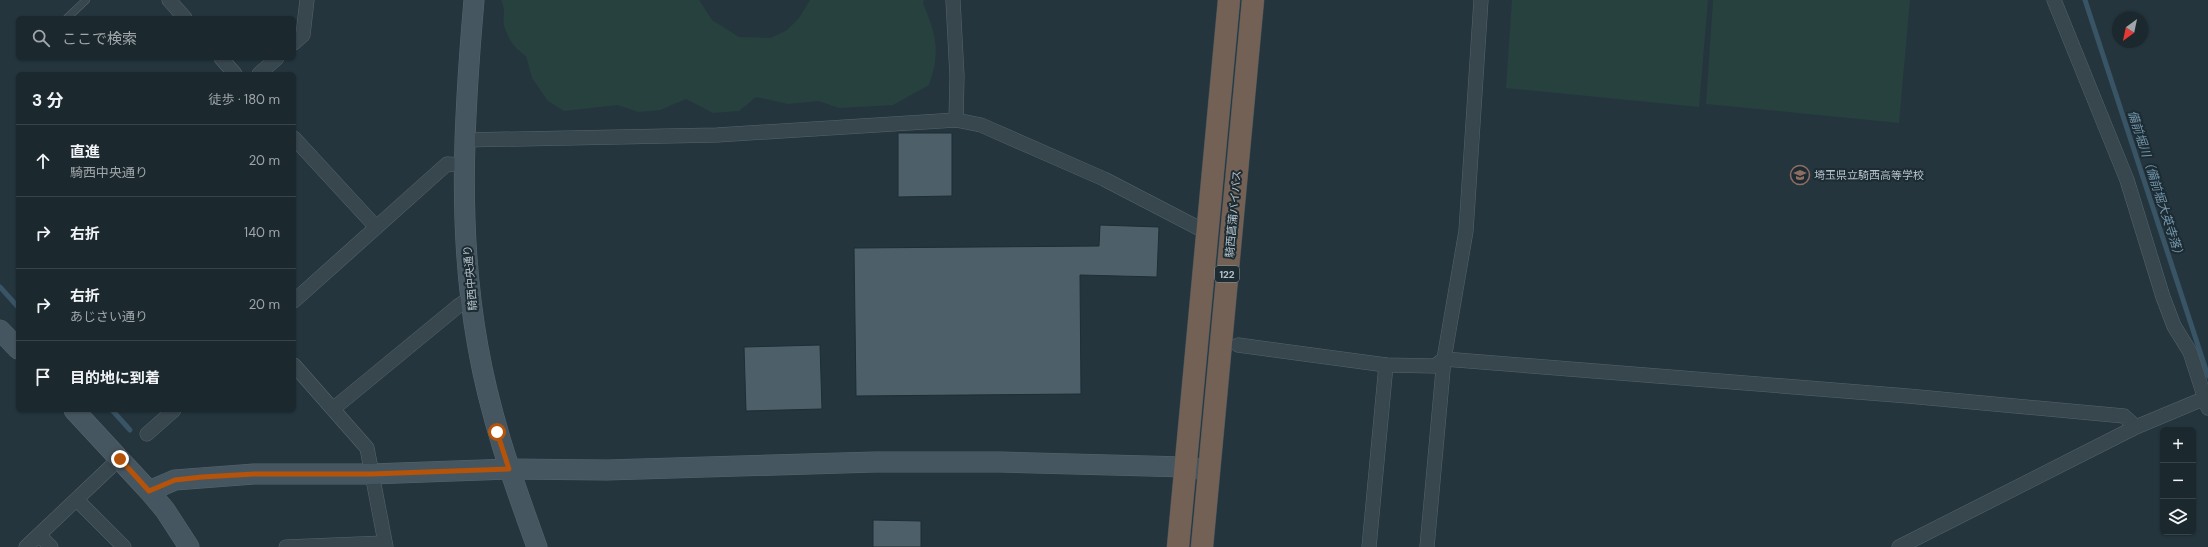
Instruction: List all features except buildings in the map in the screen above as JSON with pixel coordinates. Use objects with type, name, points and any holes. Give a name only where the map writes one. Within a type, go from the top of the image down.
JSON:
[{"type":"highway","name":"122","points":[[1178,547],[1229,0]]},
{"type":"highway","name":"騎西菖蒲バイパス","points":[[1202,547],[1208,470],[1230,344],[1253,0]]},
{"type":"street","points":[[169,0],[183,16]]},
{"type":"street","points":[[296,41],[303,35],[307,0]]},
{"type":"street","name":"騎西中央通り","points":[[474,0],[464,140],[470,298],[487,386],[509,469],[537,547]]},
{"type":"street","points":[[953,0],[957,76],[956,120]]},
{"type":"street","points":[[1427,547],[1444,359],[1466,231],[1480,0]]},
{"type":"street","points":[[1899,547],[2136,427],[2207,401],[2190,352],[2174,326],[2163,297],[2127,180],[2054,0]]},
{"type":"street","points":[[223,60],[233,72]]},
{"type":"street","points":[[261,72],[275,60]]},
{"type":"street","points":[[464,140],[717,135],[956,120],[981,125],[1104,179],[1208,233]]},
{"type":"street","points":[[296,140],[376,227]]},
{"type":"street","points":[[296,299],[447,164],[464,164]]},
{"type":"street","points":[[333,408],[470,298]]},
{"type":"street","points":[[0,330],[16,347]]},
{"type":"street","points":[[1230,344],[1386,365],[1435,366],[1444,359],[1908,396],[2124,416],[2136,427]]},
{"type":"street","points":[[1369,547],[1386,365]]},
{"type":"street","points":[[286,547],[385,545],[367,448],[296,367]]},
{"type":"street","points":[[76,412],[165,510],[189,547]]},
{"type":"street","points":[[147,434],[172,412]]},
{"type":"street","points":[[26,547],[120,459]]},
{"type":"street","points":[[149,491],[175,480],[254,474],[371,474],[509,469],[606,470],[875,462],[1000,462],[1185,467],[1208,470]]},
{"type":"street","points":[[77,500],[124,547]]},
{"type":"street","points":[[39,535],[51,547]]},
{"type":"lane","points":[[69,16],[86,0]]},
{"type":"green space","points":[[501,0],[699,0],[712,20],[739,37],[771,38],[787,30],[799,18],[810,0],[924,0],[923,3],[934,34],[936,52],[935,62],[929,85],[893,105],[839,108],[818,101],[788,104],[756,97],[739,111],[713,113],[686,99],[660,110],[638,112],[618,105],[564,111],[548,101],[532,78],[526,56],[515,47],[505,30],[504,8]]},
{"type":"green space","points":[[1512,0],[1708,0],[1699,107],[1506,88]]},
{"type":"green space","points":[[1713,0],[1910,0],[1899,123],[1706,104]]},
{"type":"waterway","name":"備前堀川（備前堀大英寺落）","points":[[2085,0],[2208,376]]},
{"type":"waterway","points":[[0,287],[16,305]]},
{"type":"waterway","points":[[114,412],[130,430]]},
{"type":"place","name":"埼玉県立騎西高等学校","points":[[1800,175]]},
{"type":"route","points":[[120,459],[149,491],[175,480],[202,477],[254,474],[371,474],[509,469],[497,432]]}]
